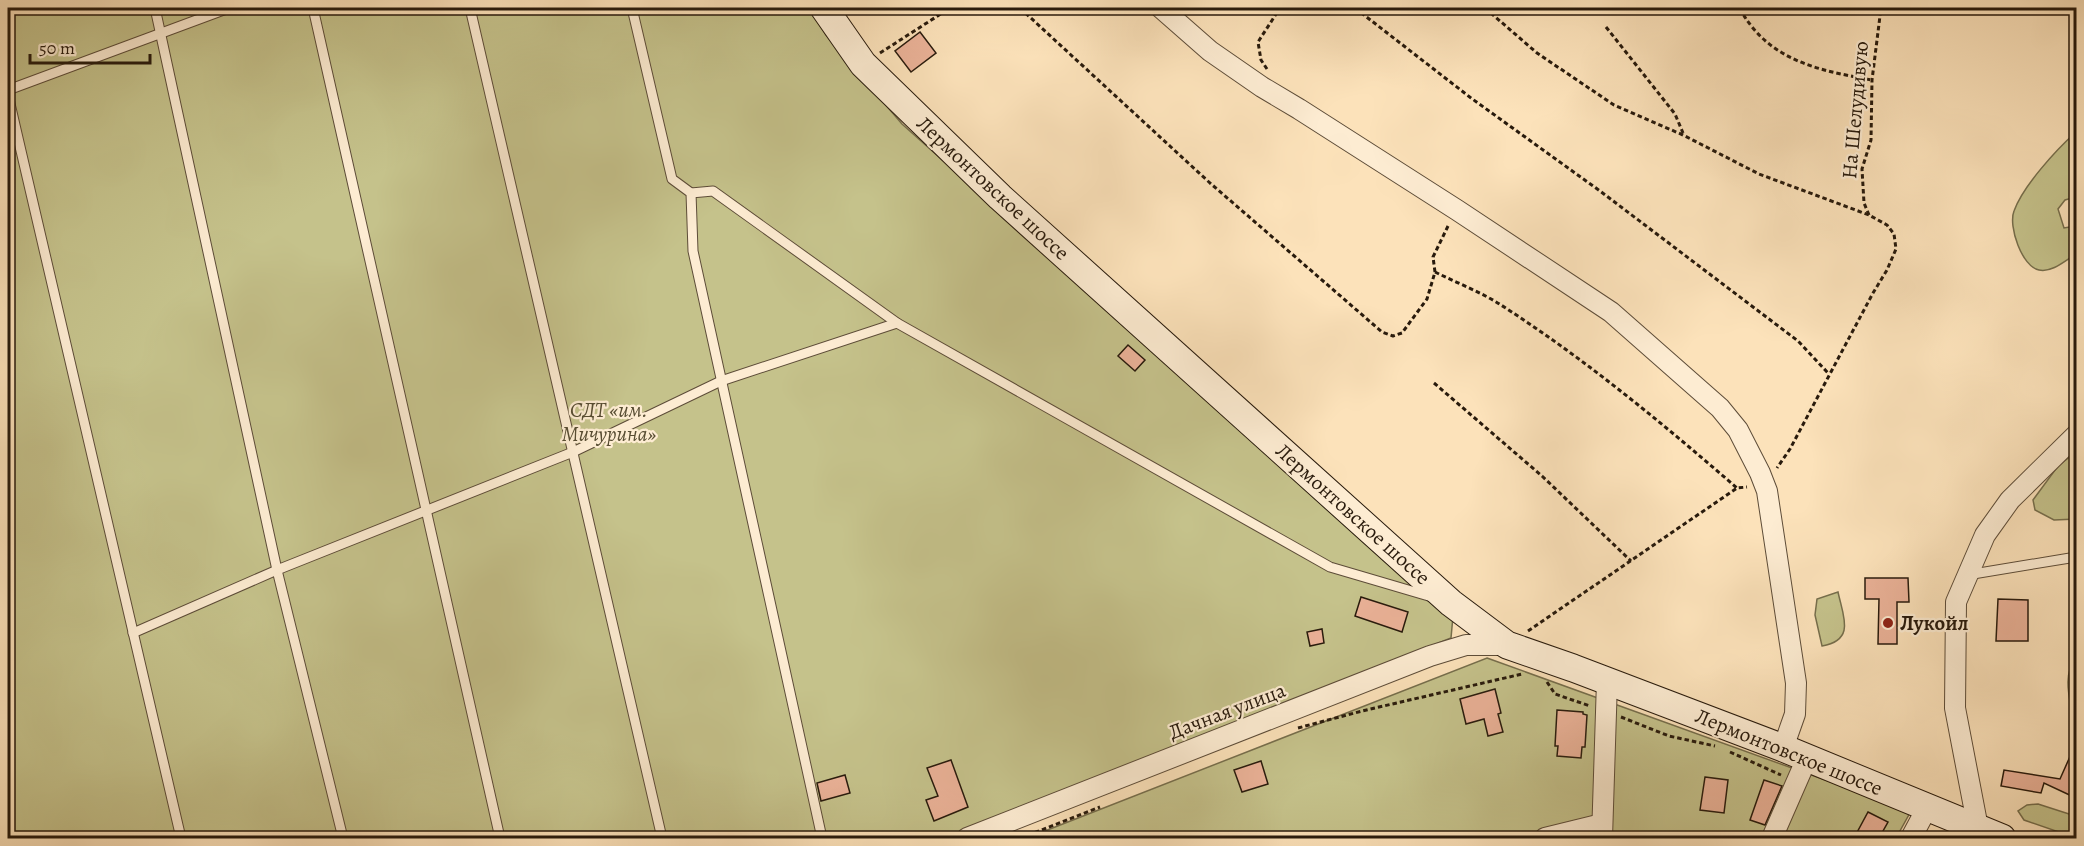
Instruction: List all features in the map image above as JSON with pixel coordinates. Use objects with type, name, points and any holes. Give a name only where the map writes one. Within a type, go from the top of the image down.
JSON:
[{"type":"street","name":"Лермонтовское шоссе","points":[[824,8],[863,64],[1000,197],[1451,603],[1507,645],[1607,681],[1796,763],[1927,808],[2002,838]]},
{"type":"street","points":[[1161,8],[1209,51],[1262,87],[1457,210],[1611,312],[1720,408],[1738,430],[1767,491],[1796,682],[1796,763],[1772,838]]},
{"type":"street","points":[[1978,828],[1955,708],[1956,602],[1985,534],[2010,500],[2076,435]]},
{"type":"street","name":"Дачная улица","points":[[967,838],[1430,656],[1466,645],[1507,645]]},
{"type":"street","points":[[1545,838],[1602,831],[1607,681]]},
{"type":"street","points":[[1911,838],[1927,808]]},
{"type":"lane","points":[[155,8],[277,570],[343,838]]},
{"type":"lane","points":[[8,90],[229,8]]},
{"type":"lane","points":[[313,8],[500,838]]},
{"type":"lane","points":[[470,8],[662,838]]},
{"type":"lane","points":[[632,8],[672,179],[691,193],[712,191],[897,323],[1330,567],[1451,603]]},
{"type":"lane","points":[[8,95],[181,838]]},
{"type":"lane","points":[[691,193],[693,251],[822,838]]},
{"type":"lane","points":[[133,633],[277,570],[573,452],[721,381],[897,323]]},
{"type":"lane","points":[[1967,575],[2076,557]]},
{"type":"path","points":[[863,64],[950,8]]},
{"type":"path","points":[[1020,8],[1227,197],[1382,332],[1393,336],[1401,333],[1427,299],[1436,272],[1433,257],[1457,210]]},
{"type":"path","points":[[1274,76],[1261,60],[1258,42],[1278,8]]},
{"type":"path","points":[[1355,8],[1471,98],[1600,191],[1798,341],[1830,374]]},
{"type":"path","points":[[1485,8],[1537,53],[1614,105],[1683,135]]},
{"type":"path","points":[[1741,8],[1743,15],[1759,36],[1783,54],[1825,72],[1872,80]]},
{"type":"path","name":"На Шелудивую","points":[[1683,135],[1759,174],[1869,215],[1864,203],[1862,169],[1871,140],[1872,80],[1881,8]]},
{"type":"path","points":[[1606,27],[1675,114],[1683,135]]},
{"type":"path","points":[[1436,272],[1499,304],[1577,357],[1661,422],[1737,488]]},
{"type":"path","points":[[1434,383],[1542,476],[1631,561]]},
{"type":"path","points":[[1289,732],[1362,711],[1526,673]]},
{"type":"path","points":[[1546,680],[1555,694],[1670,736],[1717,747]]},
{"type":"path","points":[[1727,751],[1796,763]]},
{"type":"path","points":[[1021,838],[1105,805]]},
{"type":"green space","name":"СДТ «им. Мичурина»","points":[[8,8],[810,8],[826,35],[902,124],[1453,616],[1451,638],[945,838],[8,838]]},
{"type":"green space","points":[[2076,132],[2076,197],[2065,200],[2058,209],[2064,228],[2076,226],[2076,254],[2054,268],[2039,270],[2027,262],[2018,245],[2013,226],[2014,211],[2032,180]]},
{"type":"green space","points":[[2076,452],[2076,519],[2054,520],[2035,510],[2033,500],[2058,466]]},
{"type":"green space","points":[[1838,592],[1845,626],[1843,633],[1833,643],[1822,646],[1815,615],[1817,599]]},
{"type":"green space","points":[[1487,658],[1911,811],[1896,838],[1027,838]]},
{"type":"green space","points":[[2076,658],[2076,723],[2073,719],[2068,679]]},
{"type":"green space","points":[[2038,804],[2076,814],[2076,838],[2024,820],[2018,811],[2027,805]]},
{"type":"building","points":[[920,32],[936,53],[911,72],[895,51]]},
{"type":"building","points":[[1128,345],[1145,360],[1135,371],[1118,356]]},
{"type":"building","name":"Лукойл","points":[[1865,578],[1908,578],[1909,602],[1897,602],[1897,644],[1878,644],[1879,599],[1865,599]]},
{"type":"building","points":[[1361,597],[1408,612],[1402,632],[1355,616]]},
{"type":"building","points":[[1998,599],[2028,600],[2028,641],[1996,641]]},
{"type":"building","points":[[1322,629],[1324,643],[1310,646],[1307,632]]},
{"type":"building","points":[[1495,689],[1503,732],[1488,736],[1484,719],[1466,724],[1460,699]]},
{"type":"building","points":[[1557,710],[1583,712],[1587,715],[1585,747],[1582,747],[1581,758],[1557,756],[1558,746],[1555,746]]},
{"type":"building","points":[[2076,743],[2076,798],[2044,783],[2041,793],[2001,786],[2004,770],[2060,779]]},
{"type":"building","points":[[951,760],[968,807],[934,821],[926,800],[938,796],[927,768]]},
{"type":"building","points":[[1261,761],[1268,784],[1242,792],[1234,770]]},
{"type":"building","points":[[845,775],[850,793],[821,801],[817,783]]},
{"type":"building","points":[[1705,777],[1728,780],[1724,813],[1700,810]]},
{"type":"building","points":[[1764,780],[1782,786],[1765,825],[1750,820]]},
{"type":"building","points":[[1868,812],[1888,822],[1879,838],[1854,838]]},
{"type":"place","name":"Лукойл","points":[[1888,623]]}]
